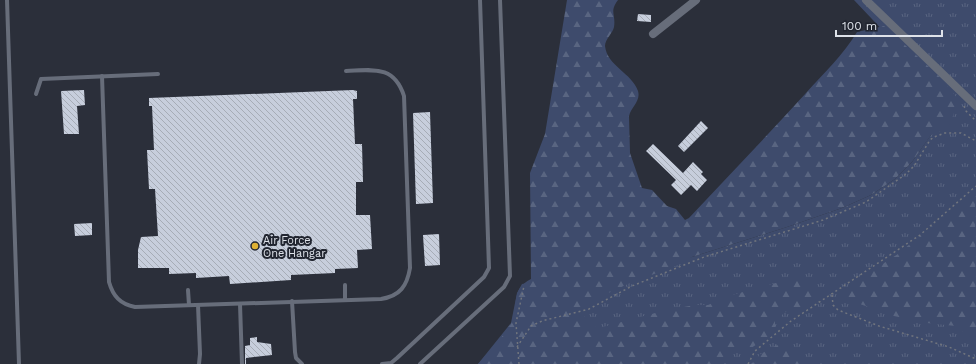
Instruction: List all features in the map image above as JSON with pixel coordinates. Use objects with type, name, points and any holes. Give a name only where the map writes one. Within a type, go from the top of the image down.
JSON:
[{"type":"street","points":[[653,34],[696,0]]},
{"type":"street","points":[[866,0],[976,106]]},
{"type":"lane","points":[[7,0],[19,364]]},
{"type":"lane","points":[[382,364],[391,363],[397,358],[484,277],[489,268],[480,0]]},
{"type":"lane","points":[[420,364],[504,287],[510,276],[500,0]]},
{"type":"lane","points":[[102,76],[107,262],[109,282],[112,292],[118,300],[131,306],[198,305],[381,299],[398,294],[406,283],[410,268],[404,96],[401,85],[390,74],[383,71],[346,71]]},
{"type":"lane","points":[[36,94],[41,79],[158,74]]},
{"type":"lane","points":[[345,285],[345,300]]},
{"type":"lane","points":[[188,290],[189,305]]},
{"type":"lane","points":[[292,302],[295,352],[296,358],[302,364]]},
{"type":"lane","points":[[240,304],[242,364]]},
{"type":"lane","points":[[198,305],[199,364]]},
{"type":"path","points":[[964,100],[966,110],[976,121]]},
{"type":"path","points":[[517,347],[531,326],[542,321],[589,309],[632,286],[704,257],[823,220],[866,202],[906,174],[914,166],[930,140],[934,137],[945,133],[961,133],[976,141]]},
{"type":"path","points":[[748,364],[755,351],[792,322],[920,235],[976,186]]},
{"type":"path","points":[[519,364],[517,347],[518,310],[524,286]]},
{"type":"path","points":[[832,295],[833,305],[838,310],[879,326],[949,347],[976,359]]},
{"type":"green space","points":[[567,0],[618,0],[613,10],[614,27],[606,41],[605,46],[610,59],[631,79],[639,95],[629,116],[630,153],[642,188],[652,190],[667,206],[676,209],[685,220],[689,218],[826,71],[846,48],[857,32],[884,26],[940,77],[958,99],[953,116],[943,130],[931,135],[912,162],[895,179],[871,195],[842,208],[692,257],[678,265],[630,283],[591,301],[584,314],[587,324],[599,328],[659,312],[694,305],[708,305],[732,295],[794,278],[811,281],[822,300],[810,307],[796,307],[787,311],[775,320],[775,327],[779,330],[751,348],[725,356],[711,364],[478,364],[506,332],[512,322],[516,298],[520,288],[524,283],[531,279],[530,173],[545,134]]},
{"type":"green space","points":[[854,0],[976,0],[976,364],[478,364],[511,323],[517,293],[522,284],[692,257],[842,208],[871,195],[895,179],[912,162],[937,126],[942,93]]},
{"type":"green space","points":[[975,190],[976,342],[956,326],[927,323],[894,316],[840,297],[850,285],[898,254]]},
{"type":"green space","points":[[779,344],[788,348],[796,348],[806,364],[746,364],[756,362],[759,355]]},
{"type":"building","points":[[638,14],[651,15],[651,22],[637,21]]},
{"type":"building","points":[[84,90],[85,105],[77,106],[79,134],[64,134],[61,91]]},
{"type":"building","points":[[357,91],[357,99],[353,99],[355,144],[362,144],[363,182],[356,182],[356,215],[370,215],[372,249],[357,250],[358,268],[335,269],[335,273],[291,275],[291,280],[230,284],[229,276],[196,278],[196,273],[169,274],[169,268],[138,268],[138,250],[141,237],[158,236],[155,189],[149,189],[147,150],[154,150],[152,106],[149,106],[149,98]]},
{"type":"building","points":[[430,112],[433,203],[416,204],[413,113]]},
{"type":"building","points":[[701,121],[708,128],[684,152],[678,146]]},
{"type":"building","points":[[653,144],[683,173],[693,162],[703,172],[701,174],[707,180],[697,191],[691,185],[681,195],[671,185],[676,180],[646,151]]},
{"type":"building","points":[[92,223],[92,235],[75,236],[74,224]]},
{"type":"building","points":[[439,234],[440,265],[425,266],[423,235]]},
{"type":"building","points":[[257,337],[257,342],[271,344],[272,355],[246,358],[245,364],[245,346],[250,345],[250,338]]},
{"type":"place","name":"Air Force One Hangar","points":[[255,246]]}]
